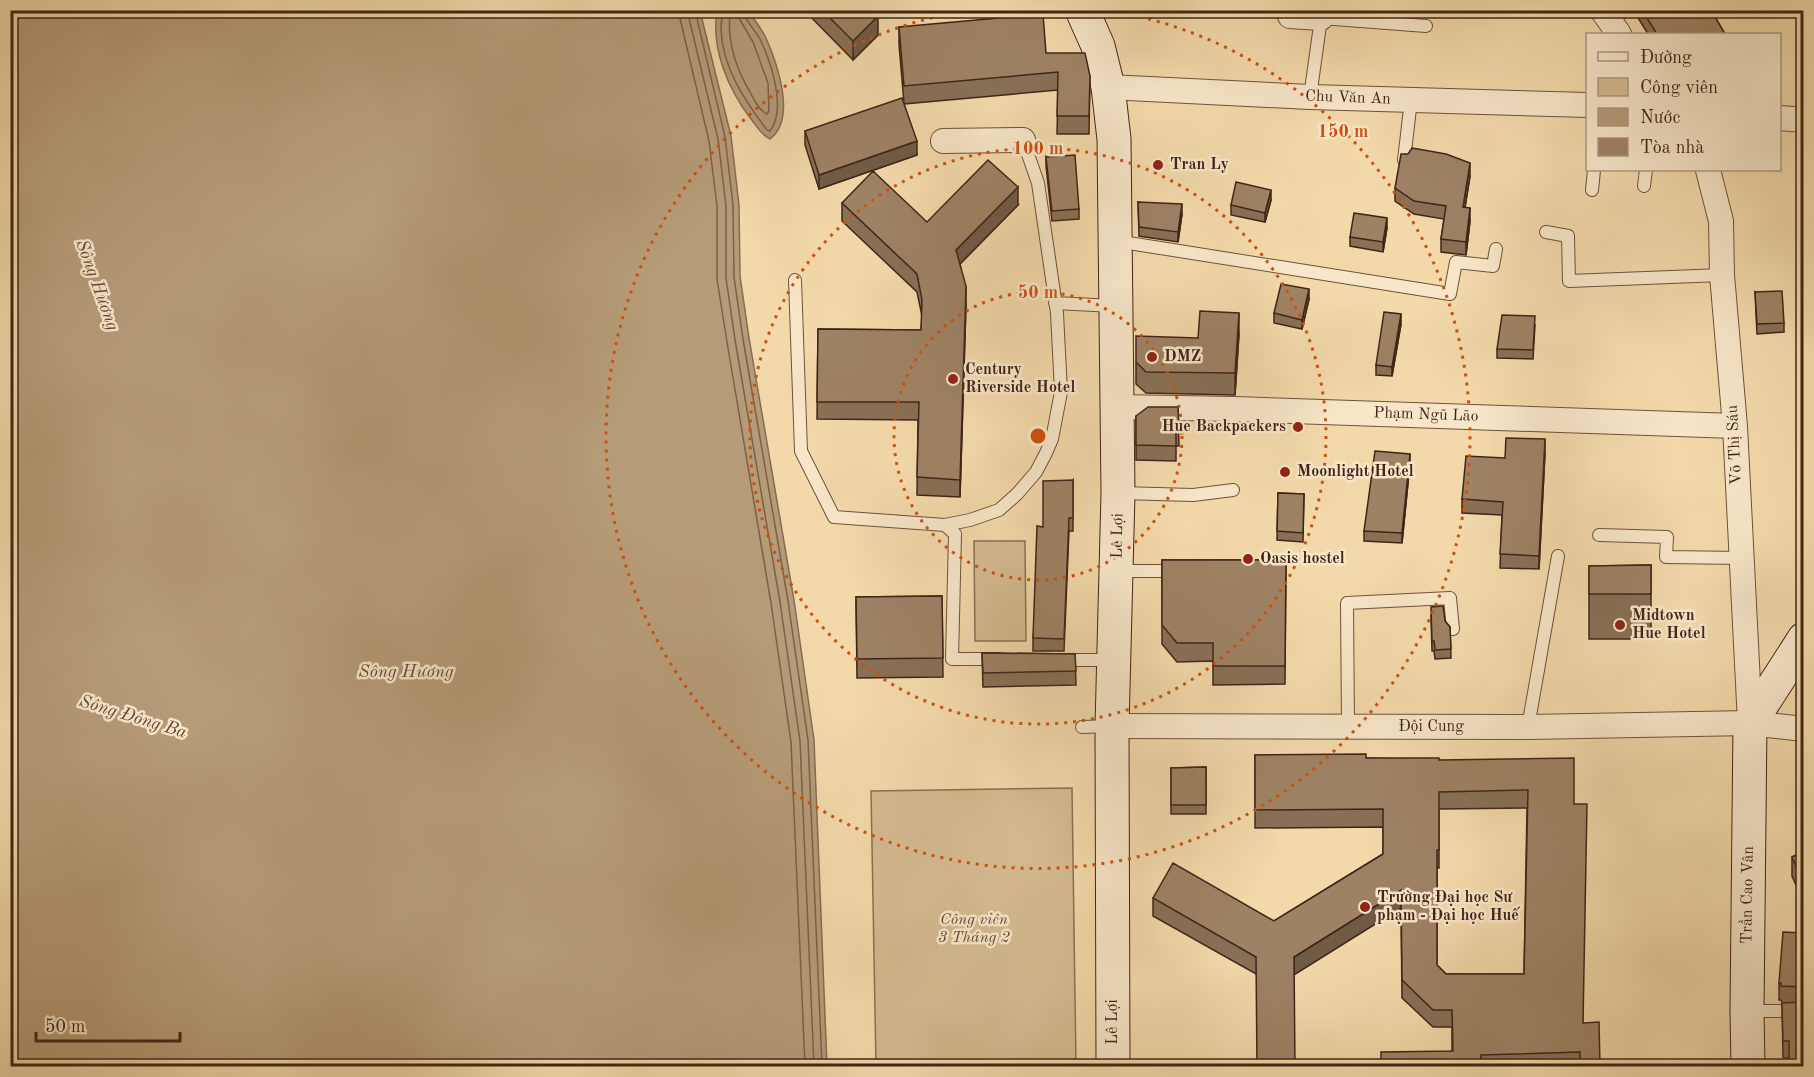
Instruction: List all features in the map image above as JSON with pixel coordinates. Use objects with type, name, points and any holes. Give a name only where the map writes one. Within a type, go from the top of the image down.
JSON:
[{"type":"main road","name":"Lê Lợi","points":[[1082,10],[1098,46],[1108,87],[1114,139],[1117,571],[1113,660],[1097,727],[1113,1066]]},
{"type":"main road","points":[[1750,723],[1803,639]]},
{"type":"main road","name":"Trần Cao Vân","points":[[1748,1066],[1750,723]]},
{"type":"street","points":[[1290,16],[1321,18]]},
{"type":"street","name":"Chu Văn An","points":[[1108,87],[1310,97],[1586,105]]},
{"type":"street","points":[[1781,118],[1803,120]]},
{"type":"street","points":[[943,141],[1023,140]]},
{"type":"street","name":"Võ Thị Sáu","points":[[1708,171],[1721,221],[1722,275],[1735,426],[1750,723]]},
{"type":"street","name":"Phạm Ngũ Lão","points":[[1117,407],[1735,426]]},
{"type":"street","name":"Đội Cung","points":[[1097,727],[1528,727],[1750,723],[1803,729]]},
{"type":"lane","points":[[1310,97],[1321,18],[1426,26]]},
{"type":"lane","points":[[1404,160],[1411,100]]},
{"type":"lane","points":[[795,280],[801,451],[834,517],[945,525],[970,520],[999,510],[1036,472],[1046,453],[1052,439],[1061,392],[1055,303],[1038,183],[1023,140]]},
{"type":"lane","points":[[1592,190],[1594,171]]},
{"type":"lane","points":[[1644,186],[1646,171]]},
{"type":"lane","points":[[1546,232],[1568,236],[1569,281],[1722,275]]},
{"type":"lane","points":[[1115,240],[1450,294],[1456,262],[1493,266],[1496,249]]},
{"type":"lane","points":[[1055,303],[1115,306]]},
{"type":"lane","points":[[1118,493],[1193,495],[1233,490]]},
{"type":"lane","points":[[945,525],[955,534],[952,659],[1011,659]]},
{"type":"lane","points":[[1599,535],[1667,537],[1666,556],[1741,558]]},
{"type":"lane","points":[[1528,727],[1558,556]]},
{"type":"lane","points":[[1117,571],[1194,571]]},
{"type":"lane","points":[[1348,726],[1347,603],[1450,598],[1453,629]]},
{"type":"lane","points":[[1046,660],[1113,660]]},
{"type":"lane","points":[[1747,1011],[1803,1011]]},
{"type":"green space","points":[[974,541],[1025,541],[1026,641],[975,641]]},
{"type":"green space","name":"Công viên 3 Tháng 2","points":[[1072,788],[1076,1066],[876,1066],[871,791]]},
{"type":"water","name":"Sông Hương","points":[[10,11],[700,11],[731,136],[739,205],[740,276],[794,600],[814,740],[827,1066],[11,1066]]},
{"type":"water","points":[[717,11],[748,11],[766,38],[779,76],[784,105],[778,130],[770,139],[762,133],[735,95],[723,68],[717,40]]},
{"type":"building","points":[[822,10],[872,10],[878,16],[853,41]]},
{"type":"building","points":[[1642,10],[1711,10],[1724,33],[1656,33]]},
{"type":"building","points":[[1043,14],[1046,53],[1085,53],[1090,76],[1089,116],[1057,116],[1058,72],[904,86],[899,27]]},
{"type":"building","points":[[902,98],[917,141],[819,175],[805,131]]},
{"type":"building","points":[[1412,148],[1446,154],[1470,163],[1463,207],[1470,208],[1466,242],[1441,239],[1446,206],[1414,201],[1395,188],[1401,154],[1408,154]]},
{"type":"building","points":[[1075,155],[1079,209],[1052,211],[1046,157]]},
{"type":"building","points":[[988,160],[1018,187],[956,250],[966,286],[960,480],[917,477],[919,402],[817,402],[818,329],[921,330],[922,300],[917,274],[842,203],[873,171],[927,222]]},
{"type":"building","points":[[1236,182],[1271,190],[1265,213],[1231,205]]},
{"type":"building","points":[[1138,202],[1182,204],[1178,232],[1139,227]]},
{"type":"building","points":[[1354,213],[1387,218],[1383,242],[1350,237]]},
{"type":"building","points":[[1281,284],[1309,289],[1302,320],[1274,313]]},
{"type":"building","points":[[1782,291],[1784,323],[1757,324],[1755,292]]},
{"type":"building","points":[[1200,311],[1239,313],[1235,373],[1146,372],[1136,362],[1136,336],[1198,338]]},
{"type":"building","points":[[1384,312],[1401,314],[1392,367],[1376,365]]},
{"type":"building","points":[[1502,315],[1535,316],[1533,350],[1497,349]]},
{"type":"building","points":[[1148,407],[1178,407],[1179,431],[1176,431],[1176,446],[1136,445],[1136,416]]},
{"type":"building","points":[[1506,438],[1545,439],[1539,556],[1500,554],[1503,502],[1462,499],[1466,456],[1505,458]]},
{"type":"building","points":[[1375,451],[1410,454],[1402,533],[1364,531]]},
{"type":"building","points":[[1073,480],[1073,518],[1069,518],[1064,639],[1033,638],[1037,526],[1043,527],[1043,481]]},
{"type":"building","points":[[1278,493],[1304,494],[1303,533],[1277,531]]},
{"type":"building","points":[[1162,560],[1286,560],[1285,666],[1213,666],[1213,643],[1177,643],[1162,625]]},
{"type":"building","points":[[1651,565],[1651,594],[1589,594],[1589,566]]},
{"type":"building","points":[[942,596],[943,658],[857,659],[856,597]]},
{"type":"building","points":[[1443,606],[1445,621],[1450,627],[1451,649],[1435,650],[1434,641],[1432,641],[1431,607]]},
{"type":"building","points":[[982,653],[1075,654],[1076,671],[983,673]]},
{"type":"building","points":[[1366,754],[1366,758],[1439,758],[1439,760],[1574,758],[1574,804],[1587,804],[1583,1023],[1599,1022],[1600,1066],[1580,1066],[1580,1052],[1481,1055],[1481,1066],[1381,1066],[1381,1052],[1453,1051],[1452,1010],[1433,1010],[1402,980],[1401,890],[1294,957],[1295,1066],[1257,1066],[1256,957],[1153,898],[1173,863],[1274,921],[1383,854],[1383,809],[1255,810],[1255,755]],"holes":[[[1528,790],[1524,974],[1446,974],[1437,965],[1439,792]]]},
{"type":"building","points":[[1206,767],[1206,805],[1171,805],[1171,768]]},
{"type":"building","points":[[1803,852],[1803,882],[1792,857]]},
{"type":"building","points":[[1783,932],[1803,933],[1803,987],[1781,986],[1779,983]]},
{"type":"building","points":[[1803,1002],[1803,1066],[1789,1066],[1789,1041],[1783,1041],[1782,1003]]},
{"type":"place","name":"Tran Ly","points":[[1158,165]]},
{"type":"place","name":"DMZ","points":[[1152,357]]},
{"type":"place","name":"Century Riverside Hotel","points":[[953,379]]},
{"type":"place","name":"Hue Backpackers","points":[[1298,427]]},
{"type":"place","name":"Moonlight Hotel","points":[[1285,472]]},
{"type":"place","name":"Oasis hostel","points":[[1248,559]]},
{"type":"place","name":"Midtown Hue Hotel","points":[[1620,625]]},
{"type":"place","name":"Trường Đại học Sư phạm - Đại học Huế","points":[[1365,907]]},
{"type":"water label","name":"Sông Đông Ba","points":[[133,717]]}]
